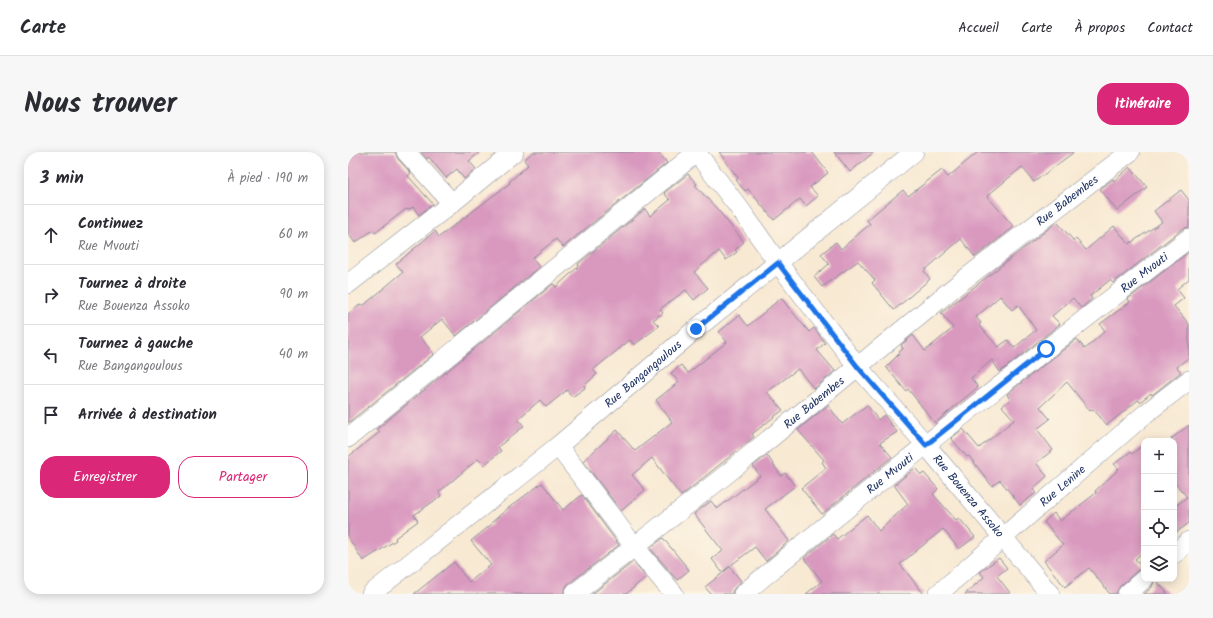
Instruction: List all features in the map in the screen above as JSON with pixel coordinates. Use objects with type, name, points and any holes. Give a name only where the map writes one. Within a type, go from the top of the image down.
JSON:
[{"type":"street","points":[[406,152],[452,203]]},
{"type":"street","points":[[348,284],[452,203],[514,152]]},
{"type":"street","points":[[348,438],[697,152]]},
{"type":"street","name":"Rue Bouenza Assoko","points":[[697,152],[740,208],[778,263],[857,366],[926,445],[1050,594]]},
{"type":"street","name":"Rue Bangangoulous","points":[[371,594],[558,446],[696,329],[914,152]]},
{"type":"street","name":"Rue Babembes","points":[[574,594],[728,473],[956,285],[1130,152]]},
{"type":"street","name":"Rue Mvouti","points":[[744,594],[926,445],[1189,238]]},
{"type":"street","name":"Rue Lenine","points":[[938,594],[1145,414],[1189,380]]},
{"type":"street","points":[[558,446],[634,546],[674,594]]},
{"type":"street","points":[[1177,551],[1189,541]]},
{"type":"street","points":[[1127,594],[1141,582]]},
{"type":"building","points":[[355,152],[395,152],[398,159],[411,173],[408,176],[433,204],[419,215],[413,207],[408,210],[406,209],[375,233],[373,230],[355,243],[348,233],[348,157]]},
{"type":"building","points":[[421,152],[480,152],[469,161],[476,169],[464,179],[457,169],[446,178],[429,157],[427,159]]},
{"type":"building","points":[[533,152],[658,152],[667,163],[563,247],[556,239],[532,258],[539,267],[456,336],[442,319],[420,337],[434,354],[348,423],[348,314],[361,304],[363,306],[403,272],[396,264],[435,231],[439,237],[510,183],[509,182],[528,165],[524,160]]},
{"type":"building","points":[[719,152],[812,152],[828,173],[810,187],[818,196],[806,206],[800,199],[774,220],[748,189],[745,191],[736,180],[738,178]]},
{"type":"building","points":[[834,152],[874,152],[850,172]]},
{"type":"building","points":[[978,152],[1074,152],[1034,182],[1022,167],[987,196],[1014,227],[975,257],[961,239],[924,271],[930,279],[894,310],[872,283],[875,280],[858,261],[822,287],[814,277],[829,264],[821,254],[836,242],[841,249],[870,224],[867,220],[903,190],[908,196],[942,170],[948,177]]},
{"type":"building","points":[[1130,167],[1147,187],[1117,211],[1100,189],[1113,179],[1114,181]]},
{"type":"building","points":[[688,174],[697,184],[695,185],[744,242],[735,250],[737,252],[726,260],[719,251],[694,272],[708,288],[694,300],[686,290],[660,309],[663,313],[653,320],[659,326],[634,345],[630,340],[593,370],[597,374],[584,386],[585,388],[572,397],[567,390],[546,407],[540,400],[518,419],[524,426],[498,447],[501,451],[484,465],[478,459],[439,492],[441,496],[414,515],[418,521],[395,538],[396,540],[363,561],[348,537],[348,457],[380,432],[377,429],[553,284],[556,287],[579,266],[578,264],[645,209],[650,216],[670,200],[664,193]]},
{"type":"building","points":[[1181,190],[1189,200],[1189,227],[1182,229],[1113,283],[1110,280],[1090,296],[1092,299],[1081,308],[1073,298],[1052,316],[1060,324],[1000,372],[992,360],[971,378],[978,387],[935,423],[908,389],[906,391],[886,367],[903,349],[901,345],[913,335],[925,351],[953,328],[941,313],[1057,222],[1074,241],[1076,239],[1086,250],[1114,226],[1129,244],[1162,222],[1154,211]],"holes":[[[1000,296],[1012,310],[1018,305],[1036,330],[1014,348],[1008,340],[998,347],[979,325],[981,323],[976,317]]]},
{"type":"building","points":[[1189,252],[1189,279],[1177,289],[1184,298],[1174,306],[1189,324],[1189,357],[1177,367],[1181,372],[1152,395],[1151,393],[1140,402],[1138,400],[1107,425],[1093,409],[1090,411],[1067,382],[1040,407],[1050,419],[1037,429],[1053,450],[1036,463],[1047,476],[1033,489],[1036,493],[1020,505],[1000,480],[992,486],[969,456],[967,457],[951,438],[963,429],[979,448],[1014,420],[1002,406],[1010,400],[1007,394],[1077,339],[1085,349],[1105,331],[1100,324],[1130,302],[1128,299]]},
{"type":"building","points":[[781,298],[809,332],[814,328],[825,343],[817,350],[835,371],[814,389],[798,369],[767,392],[783,410],[752,434],[754,437],[681,496],[652,458],[632,475],[645,490],[621,511],[583,461],[617,430],[635,451],[672,422],[656,400],[679,382],[671,373],[681,365],[688,373],[727,342],[719,332],[739,315],[748,326]]},
{"type":"building","points":[[828,405],[842,424],[867,405],[878,420],[884,415],[897,432],[880,443],[892,457],[822,514],[801,488],[826,468],[822,462],[824,460],[798,430]]},
{"type":"building","points":[[1189,425],[1189,523],[1177,532],[1177,505],[1187,497],[1177,485],[1177,438],[1172,438]]},
{"type":"building","points":[[1141,446],[1141,554],[1135,559],[1141,566],[1141,569],[1120,586],[1116,594],[1110,594],[1089,568],[1065,587],[1044,561],[1063,545],[1044,522],[1054,513],[1060,521],[1096,493],[1095,491],[1119,469],[1114,464],[1130,452],[1132,454]]},
{"type":"building","points":[[767,455],[781,476],[785,473],[795,486],[765,509],[789,541],[766,561],[755,547],[722,572],[712,559],[723,551],[694,514],[711,501],[717,509],[760,476],[753,466]]},
{"type":"building","points":[[915,468],[921,475],[924,473],[938,489],[933,494],[956,520],[959,518],[975,537],[959,549],[943,529],[900,564],[924,594],[806,594],[822,581],[804,558],[833,534],[837,539],[867,515],[879,531],[908,504],[894,485]]},
{"type":"building","points":[[542,483],[563,510],[582,495],[619,545],[567,585],[563,594],[414,594],[454,562],[469,582],[491,565],[471,541],[492,524],[491,523],[507,509]]},
{"type":"building","points":[[663,538],[689,570],[677,580],[650,548]]},
{"type":"building","points":[[999,558],[1007,568],[997,576],[1011,594],[965,594],[984,577],[980,572]]},
{"type":"building","points":[[633,562],[646,577],[626,594],[592,594]]},
{"type":"building","points":[[730,567],[741,581],[733,590],[732,594],[711,594],[705,587]]},
{"type":"building","points":[[1154,582],[1158,582],[1168,594],[1144,594],[1152,587]]},
{"type":"route","points":[[696,329],[778,263],[857,366],[926,445],[1046,349]]}]
